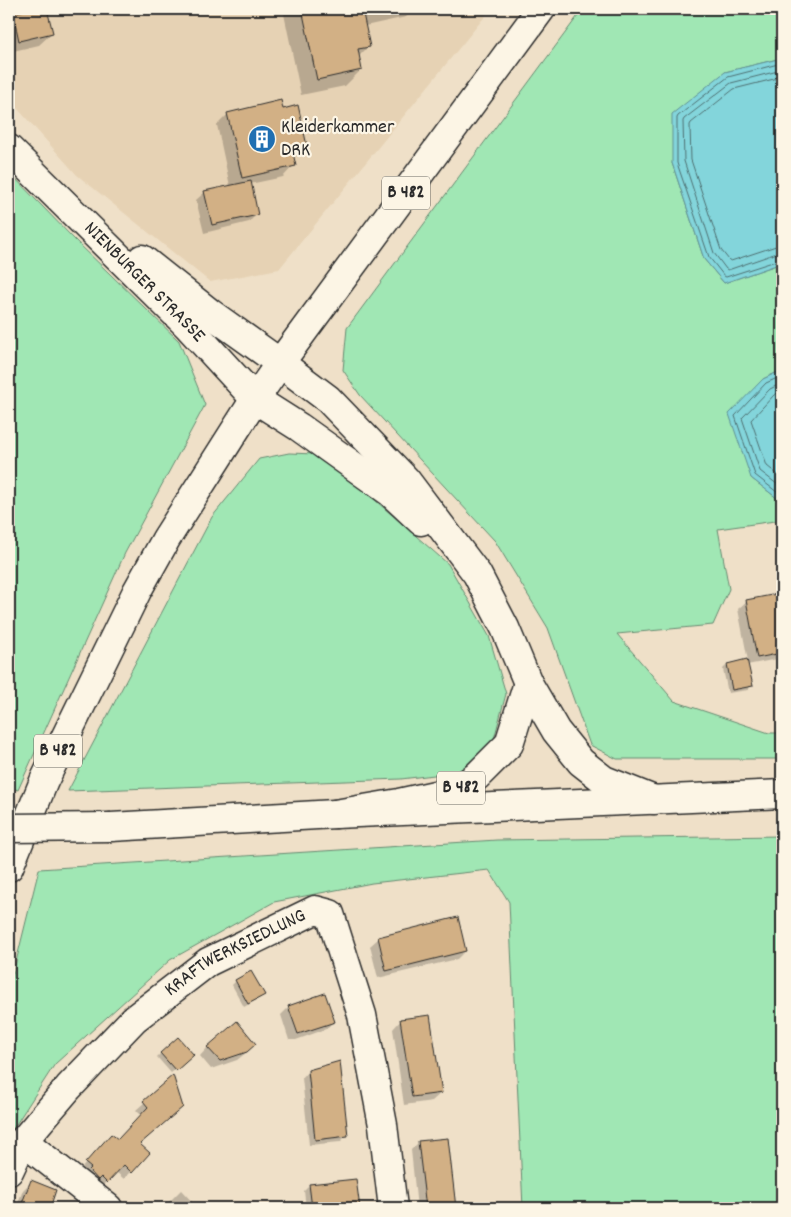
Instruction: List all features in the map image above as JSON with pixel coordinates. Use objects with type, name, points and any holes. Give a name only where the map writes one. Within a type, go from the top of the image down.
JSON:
[{"type":"main road","name":"B 482","points":[[9,868],[44,781],[137,591],[166,539],[280,363],[541,9]]},
{"type":"main road","name":"NIENBURGER STRASSE","points":[[9,150],[188,326],[255,400],[299,427],[390,492],[477,574]]},
{"type":"main road","name":"NIENBURGER STRASSE","points":[[28,169],[210,313],[328,399],[406,480],[477,574]]},
{"type":"main road","points":[[477,574],[504,628],[528,683],[556,731],[581,762],[604,780],[654,800]]},
{"type":"main road","name":"B 482","points":[[335,814],[458,790],[477,776],[510,744],[528,683]]},
{"type":"main road","points":[[9,828],[111,827],[335,814],[782,794]]},
{"type":"main road","name":"KRAFTWERKSIEDLUNG","points":[[9,1171],[23,1141],[69,1087],[134,1019],[208,962],[315,910],[330,914],[362,1015],[383,1126],[393,1208]]},
{"type":"main road","points":[[23,1141],[108,1208]]},
{"type":"shaded area","points":[[9,9],[491,9],[279,269],[210,282],[77,175],[9,99]]},
{"type":"green space","points":[[583,9],[782,9],[782,58],[725,72],[672,163],[704,259],[724,283],[782,263],[782,370],[763,379],[751,478],[782,502],[782,520],[718,529],[729,589],[713,625],[617,634],[674,701],[769,733],[782,733],[782,759],[617,759],[590,745],[548,628],[495,541],[360,395],[343,370],[347,328]]},
{"type":"green space","points":[[9,172],[75,240],[179,341],[205,405],[125,553],[18,790],[11,788],[9,744]]},
{"type":"green space","points":[[289,453],[315,454],[343,472],[448,564],[489,636],[506,694],[494,739],[459,772],[401,779],[68,791],[212,517],[259,459]]},
{"type":"green space","points":[[782,836],[782,1208],[523,1208],[509,902],[489,870],[372,883],[274,902],[170,960],[55,1064],[9,1135],[9,990],[39,869],[497,840]]},
{"type":"water","points":[[782,58],[782,263],[724,283],[704,259],[672,163],[672,114],[725,72]]},
{"type":"water","points":[[782,370],[782,502],[751,478],[729,414],[763,379]]},
{"type":"building","points":[[30,9],[47,9],[53,33],[19,41],[13,13]]},
{"type":"building","points":[[302,9],[362,9],[370,47],[358,49],[362,70],[317,80]]},
{"type":"building","name":"Kleiderkammer DRK","points":[[281,100],[283,109],[298,105],[307,146],[292,149],[296,166],[242,178],[227,113]]},
{"type":"building","points":[[251,181],[258,215],[212,225],[204,191]]},
{"type":"building","points":[[777,594],[779,608],[782,607],[782,653],[757,658],[746,600]]},
{"type":"building","points":[[747,659],[753,686],[732,690],[727,664]]},
{"type":"building","points":[[458,917],[466,951],[386,971],[378,937]]},
{"type":"building","points":[[251,971],[265,995],[248,1004],[235,980]]},
{"type":"building","points":[[325,993],[335,1022],[298,1034],[288,1006]]},
{"type":"building","points":[[430,1015],[442,1093],[412,1097],[400,1019]]},
{"type":"building","points":[[237,1021],[256,1044],[247,1052],[220,1061],[207,1047]]},
{"type":"building","points":[[178,1037],[194,1055],[176,1071],[160,1053]]},
{"type":"building","points":[[340,1061],[348,1136],[315,1140],[308,1070]]},
{"type":"building","points":[[173,1075],[183,1107],[140,1144],[150,1153],[132,1173],[124,1165],[107,1183],[101,1177],[98,1180],[89,1170],[91,1168],[85,1163],[111,1134],[118,1139],[148,1107],[143,1101]]},
{"type":"building","points":[[448,1138],[456,1208],[426,1208],[418,1141]]},
{"type":"building","points":[[356,1179],[360,1208],[312,1208],[309,1184]]},
{"type":"building","points":[[31,1180],[56,1190],[50,1208],[34,1208],[22,1203]]},
{"type":"place","name":"Kleiderkammer DRK","points":[[262,139]]}]
